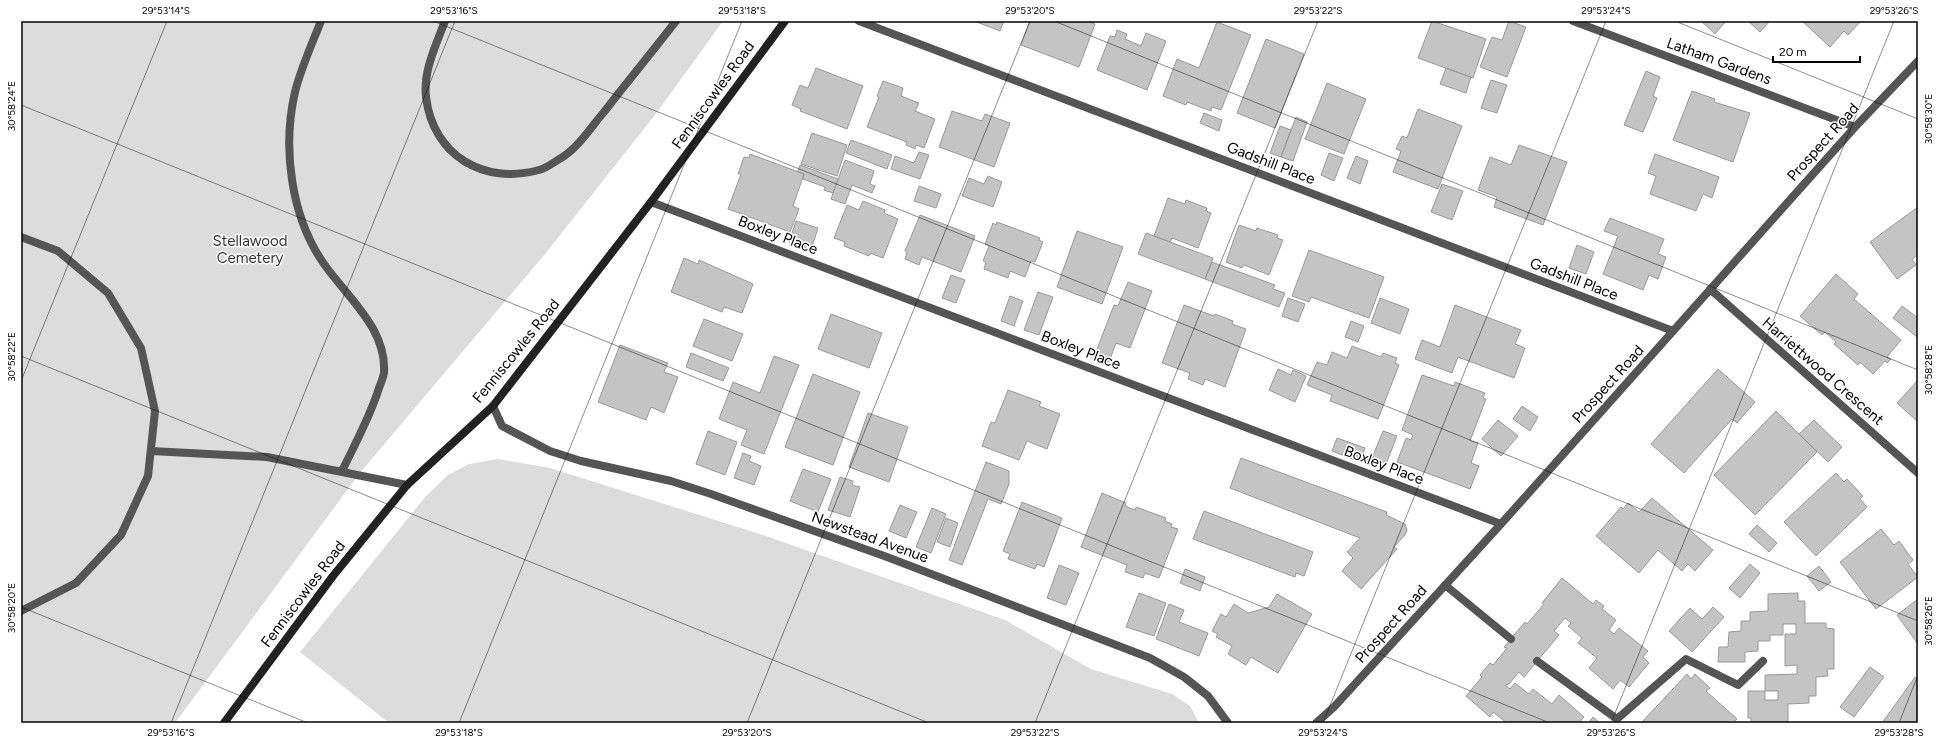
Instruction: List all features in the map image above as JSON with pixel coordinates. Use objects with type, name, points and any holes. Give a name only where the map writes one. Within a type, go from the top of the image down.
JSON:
[{"type":"street","points":[[321,21],[309,50],[295,92],[288,144],[293,179],[300,213],[312,242],[324,264],[364,314],[381,345],[384,374],[374,403],[342,471]]},
{"type":"street","points":[[446,21],[430,63],[426,96],[434,126],[452,153],[467,163],[481,169],[513,174],[541,170],[563,157],[583,138],[676,21]]},
{"type":"street","name":"Fenniscowles Road","points":[[224,723],[333,576],[407,486],[492,406],[652,202],[785,21]]},
{"type":"street","name":"Gadshill Place","points":[[859,21],[1673,331]]},
{"type":"street","name":"Latham Gardens","points":[[1573,21],[1855,127]]},
{"type":"street","name":"Prospect Road","points":[[1316,723],[1334,707],[1501,524],[1855,127],[1918,61]]},
{"type":"street","name":"Boxley Place","points":[[652,202],[1501,524]]},
{"type":"street","points":[[21,237],[58,251],[108,293],[141,348],[155,411],[148,476],[121,535],[76,582],[21,611]]},
{"type":"street","name":"Harriettwood Crescent","points":[[1710,290],[1918,473]]},
{"type":"street","name":"Newstead Avenue","points":[[492,406],[502,426],[550,452],[581,461],[671,481],[711,494],[886,557],[1150,658],[1184,677],[1208,696],[1228,723]]},
{"type":"street","points":[[151,452],[267,457],[342,471],[407,486]]},
{"type":"street","points":[[1445,585],[1511,639]]},
{"type":"street","points":[[1537,661],[1617,719],[1686,659],[1738,685],[1763,661]]},
{"type":"green space","name":"Stellawood Cemetery","points":[[21,21],[723,21],[655,115],[545,254],[359,474],[175,723],[21,723]]},
{"type":"green space","points":[[498,459],[550,468],[763,535],[1005,620],[1091,669],[1172,694],[1190,706],[1199,723],[389,723],[300,652],[426,496],[448,475],[469,464]]},
{"type":"building","points":[[974,21],[1004,21],[1000,31]]},
{"type":"building","points":[[1030,21],[1086,21],[1095,24],[1079,67],[1021,45]]},
{"type":"building","points":[[1432,21],[1486,39],[1473,78],[1418,58]]},
{"type":"building","points":[[1509,21],[1526,27],[1507,77],[1480,67],[1492,37],[1502,40]]},
{"type":"building","points":[[1701,21],[1726,21],[1715,34]]},
{"type":"building","points":[[1748,21],[1770,21],[1760,32]]},
{"type":"building","points":[[1802,21],[1861,21],[1848,35],[1844,31],[1830,47]]},
{"type":"building","points":[[1217,22],[1251,35],[1221,110],[1212,107],[1211,111],[1187,102],[1186,105],[1163,96],[1177,59],[1199,68]]},
{"type":"building","points":[[1117,30],[1127,34],[1125,39],[1141,46],[1146,33],[1166,41],[1147,90],[1097,70],[1110,36],[1115,37]]},
{"type":"building","points":[[1266,39],[1304,54],[1275,128],[1237,113]]},
{"type":"building","points":[[816,68],[863,86],[847,129],[800,111],[801,109],[792,105],[800,85],[808,88]]},
{"type":"building","points":[[1446,68],[1471,77],[1466,93],[1440,84]]},
{"type":"building","points":[[1646,71],[1660,77],[1653,96],[1657,98],[1643,132],[1624,125]]},
{"type":"building","points":[[1491,80],[1507,85],[1497,113],[1481,108]]},
{"type":"building","points":[[883,81],[903,88],[901,96],[919,103],[915,111],[935,119],[924,148],[916,145],[915,149],[906,145],[907,142],[867,127],[879,97],[877,96]]},
{"type":"building","points":[[1327,83],[1366,99],[1344,154],[1305,139]]},
{"type":"building","points":[[1692,91],[1715,99],[1714,102],[1750,113],[1733,162],[1673,140]]},
{"type":"building","points":[[1418,109],[1462,126],[1438,189],[1393,172],[1401,151],[1396,149],[1402,136],[1407,138]]},
{"type":"building","points":[[952,111],[982,121],[985,114],[1010,123],[994,167],[939,147]]},
{"type":"building","points":[[1204,113],[1222,120],[1219,131],[1200,123]]},
{"type":"building","points":[[1296,117],[1307,122],[1293,161],[1281,157]]},
{"type":"building","points":[[1280,126],[1291,130],[1281,157],[1270,153]]},
{"type":"building","points":[[812,133],[847,145],[837,176],[801,164]]},
{"type":"building","points":[[851,140],[892,155],[887,169],[846,153]]},
{"type":"building","points":[[1519,145],[1567,162],[1543,225],[1494,207],[1497,197],[1478,190],[1490,157],[1511,165]]},
{"type":"building","points":[[919,152],[929,155],[920,179],[891,169],[895,156],[914,163]]},
{"type":"building","points":[[1329,153],[1343,158],[1334,181],[1321,175]]},
{"type":"building","points":[[750,154],[804,174],[793,206],[799,209],[790,232],[728,209],[741,174],[738,174],[744,157],[749,158]]},
{"type":"building","points":[[1655,154],[1719,177],[1712,198],[1703,194],[1696,211],[1650,194],[1656,176],[1648,173]]},
{"type":"building","points":[[1356,156],[1368,161],[1360,184],[1347,178]]},
{"type":"building","points":[[845,160],[874,171],[870,184],[875,186],[872,193],[852,185],[845,204],[831,199]]},
{"type":"building","points":[[800,165],[838,179],[833,193],[824,190],[825,187],[803,179],[804,174],[798,172]]},
{"type":"building","points":[[988,176],[1002,182],[993,207],[962,196],[969,178],[984,184]]},
{"type":"building","points":[[1442,184],[1463,191],[1452,220],[1431,212]]},
{"type":"building","points":[[919,186],[941,194],[936,208],[914,201]]},
{"type":"building","points":[[1168,198],[1185,204],[1186,200],[1207,208],[1206,211],[1211,213],[1198,248],[1172,238],[1170,242],[1154,236]]},
{"type":"building","points":[[863,201],[885,210],[884,213],[898,219],[883,258],[870,253],[869,256],[844,246],[845,242],[834,238],[847,205],[859,210]]},
{"type":"building","points":[[1918,207],[1918,255],[1912,259],[1916,265],[1897,279],[1870,242]]},
{"type":"building","points":[[920,215],[975,236],[961,272],[922,257],[919,265],[905,259],[907,252],[905,251]]},
{"type":"building","points":[[1610,218],[1664,239],[1658,254],[1666,257],[1658,279],[1649,275],[1643,290],[1603,274],[1618,236],[1604,231]]},
{"type":"building","points":[[796,221],[818,228],[811,250],[789,242]]},
{"type":"building","points":[[997,222],[1040,238],[1039,240],[1043,242],[1035,262],[1031,261],[1025,277],[1010,271],[1008,278],[984,269],[986,262],[983,261],[989,246],[985,244],[993,223],[996,225]]},
{"type":"building","points":[[1239,225],[1256,231],[1257,228],[1278,235],[1277,238],[1283,240],[1269,275],[1244,265],[1242,268],[1226,262]]},
{"type":"building","points":[[1077,231],[1123,247],[1102,304],[1057,287]]},
{"type":"building","points":[[1146,233],[1213,258],[1205,279],[1138,254]]},
{"type":"building","points":[[1577,245],[1594,252],[1586,274],[1569,268]]},
{"type":"building","points":[[1309,250],[1384,277],[1369,318],[1311,297],[1309,302],[1292,296]]},
{"type":"building","points":[[684,258],[698,264],[699,260],[753,284],[742,313],[724,307],[722,312],[671,292]]},
{"type":"building","points":[[1212,262],[1275,285],[1273,289],[1285,293],[1279,307],[1205,279]]},
{"type":"building","points":[[1836,274],[1858,294],[1854,299],[1901,340],[1887,357],[1891,359],[1887,363],[1885,361],[1873,374],[1860,362],[1858,365],[1834,344],[1836,342],[1825,332],[1822,335],[1800,316]]},
{"type":"building","points":[[951,275],[965,280],[956,303],[942,298]]},
{"type":"building","points":[[1128,282],[1152,291],[1130,348],[1116,343],[1109,362],[1094,357],[1114,305],[1118,306]]},
{"type":"building","points":[[1038,292],[1053,297],[1039,335],[1024,330]]},
{"type":"building","points":[[1010,296],[1023,301],[1014,326],[1001,321]]},
{"type":"building","points":[[1288,298],[1305,304],[1298,322],[1282,316]]},
{"type":"building","points":[[1380,298],[1409,309],[1400,334],[1371,323]]},
{"type":"building","points":[[1184,305],[1214,316],[1215,314],[1233,321],[1232,324],[1246,329],[1225,387],[1205,379],[1203,385],[1188,379],[1190,373],[1162,363]]},
{"type":"building","points":[[1455,305],[1521,330],[1515,344],[1525,348],[1514,378],[1458,357],[1452,373],[1415,359],[1422,340],[1440,347]]},
{"type":"building","points":[[1902,306],[1918,318],[1917,337],[1893,318]]},
{"type":"building","points":[[831,314],[882,333],[869,368],[818,349]]},
{"type":"building","points":[[704,319],[743,334],[732,361],[693,346]]},
{"type":"building","points":[[1351,321],[1364,326],[1358,342],[1345,337]]},
{"type":"building","points":[[620,345],[668,363],[664,372],[678,377],[664,413],[651,407],[646,420],[598,402]]},
{"type":"building","points":[[1352,346],[1381,357],[1383,353],[1397,358],[1395,363],[1399,365],[1378,419],[1330,401],[1332,395],[1307,385],[1317,362],[1327,365],[1332,352],[1347,358]]},
{"type":"building","points":[[691,353],[729,368],[723,381],[686,367]]},
{"type":"building","points":[[774,356],[799,365],[764,454],[741,445],[747,430],[719,419],[733,382],[760,393]]},
{"type":"building","points":[[1278,369],[1291,375],[1293,370],[1306,376],[1295,402],[1269,390]]},
{"type":"building","points":[[1718,369],[1755,402],[1737,423],[1732,419],[1684,473],[1651,444]]},
{"type":"building","points":[[813,374],[860,392],[833,465],[785,447]]},
{"type":"building","points":[[1422,375],[1454,386],[1455,382],[1485,393],[1483,398],[1486,399],[1470,441],[1478,443],[1471,463],[1479,466],[1470,489],[1397,462],[1406,438],[1411,440],[1413,435],[1402,430]]},
{"type":"building","points":[[1918,380],[1918,422],[1897,403]]},
{"type":"building","points":[[1008,390],[1041,402],[1039,406],[1060,414],[1047,449],[1027,441],[1019,460],[982,446],[991,422],[995,423]]},
{"type":"building","points":[[1522,406],[1538,417],[1530,431],[1513,419]]},
{"type":"building","points":[[1776,411],[1817,452],[1755,515],[1714,475]]},
{"type":"building","points":[[868,413],[908,427],[889,482],[849,467]]},
{"type":"building","points":[[1498,420],[1518,436],[1501,456],[1482,439]]},
{"type":"building","points":[[1814,420],[1842,447],[1828,462],[1799,434]]},
{"type":"building","points":[[708,431],[737,442],[725,475],[696,464]]},
{"type":"building","points":[[1383,431],[1397,436],[1384,469],[1370,463]]},
{"type":"building","points":[[1337,438],[1365,448],[1360,462],[1332,451]]},
{"type":"building","points":[[743,453],[751,456],[749,461],[761,466],[754,485],[734,478]]},
{"type":"building","points":[[1241,458],[1387,512],[1386,515],[1405,524],[1407,530],[1405,535],[1394,547],[1397,549],[1361,589],[1342,571],[1353,558],[1347,552],[1360,538],[1230,488]]},
{"type":"building","points":[[986,462],[1009,471],[1009,484],[1001,504],[988,499],[962,565],[949,560]]},
{"type":"building","points":[[803,469],[831,479],[818,512],[790,501]]},
{"type":"building","points":[[1836,473],[1844,482],[1847,479],[1863,496],[1860,499],[1867,507],[1816,556],[1784,522]]},
{"type":"building","points":[[840,477],[853,481],[852,485],[860,487],[850,517],[828,510]]},
{"type":"building","points":[[1102,493],[1126,503],[1125,506],[1135,510],[1136,507],[1166,518],[1165,521],[1172,524],[1171,527],[1178,529],[1159,578],[1145,573],[1143,578],[1125,572],[1127,565],[1081,547]]},
{"type":"building","points":[[1652,498],[1713,550],[1695,571],[1688,564],[1682,571],[1658,550],[1639,573],[1596,536],[1621,507],[1623,509],[1628,503],[1639,512]]},
{"type":"building","points":[[1022,502],[1062,518],[1044,567],[1037,564],[1035,569],[1008,559],[1010,554],[1003,551]]},
{"type":"building","points":[[900,505],[917,512],[906,538],[889,531]]},
{"type":"building","points":[[932,508],[946,514],[931,553],[916,547]]},
{"type":"building","points":[[1204,511],[1313,552],[1304,576],[1296,573],[1295,577],[1193,539]]},
{"type":"building","points":[[946,518],[958,523],[950,547],[937,542]]},
{"type":"building","points":[[1757,525],[1777,543],[1769,552],[1749,534]]},
{"type":"building","points":[[1881,529],[1894,545],[1899,541],[1913,560],[1908,564],[1918,577],[1876,609],[1840,562]]},
{"type":"building","points":[[1750,564],[1760,573],[1740,598],[1729,588]]},
{"type":"building","points":[[1059,565],[1079,573],[1066,605],[1047,598]]},
{"type":"building","points":[[1819,566],[1831,582],[1819,591],[1807,576]]},
{"type":"building","points":[[1185,569],[1205,577],[1200,591],[1180,583]]},
{"type":"building","points":[[1562,578],[1593,604],[1596,600],[1604,606],[1602,609],[1616,620],[1609,630],[1614,634],[1619,628],[1648,651],[1643,657],[1649,663],[1629,687],[1620,680],[1613,689],[1589,668],[1597,658],[1578,643],[1582,638],[1568,626],[1571,623],[1565,618],[1554,631],[1559,635],[1524,677],[1519,672],[1509,684],[1505,685],[1510,689],[1515,683],[1529,694],[1533,689],[1552,704],[1559,695],[1584,717],[1579,723],[1507,723],[1493,712],[1490,717],[1466,696],[1482,677],[1480,675],[1490,663],[1493,665],[1507,648],[1504,647],[1525,622],[1527,624],[1544,604],[1542,603]]},
{"type":"building","points":[[1139,593],[1166,603],[1154,636],[1126,627]]},
{"type":"building","points":[[1798,593],[1798,601],[1805,601],[1805,623],[1826,623],[1826,628],[1834,629],[1834,669],[1827,669],[1828,676],[1816,677],[1816,696],[1809,696],[1809,703],[1788,704],[1788,722],[1751,723],[1751,718],[1748,718],[1748,691],[1765,691],[1765,675],[1797,674],[1797,665],[1785,666],[1785,634],[1796,634],[1796,624],[1783,624],[1783,635],[1770,635],[1770,641],[1758,641],[1758,651],[1745,652],[1745,662],[1718,662],[1719,647],[1728,647],[1729,632],[1741,631],[1741,621],[1750,621],[1750,612],[1768,611],[1768,594]],"holes":[[[1765,691],[1778,691],[1778,700],[1765,700]]]},
{"type":"building","points":[[1277,594],[1312,614],[1278,673],[1251,657],[1246,665],[1228,654],[1232,646],[1216,637],[1218,634],[1212,631],[1221,614],[1226,617],[1234,604],[1248,613],[1269,607]]},
{"type":"building","points":[[1918,599],[1918,644],[1897,615]]},
{"type":"building","points":[[1169,604],[1184,610],[1179,622],[1208,633],[1199,656],[1156,639]]},
{"type":"building","points":[[1713,607],[1724,617],[1692,652],[1669,631],[1690,608],[1702,619]]},
{"type":"building","points":[[1870,667],[1884,677],[1854,717],[1840,707]]},
{"type":"building","points":[[1687,674],[1691,679],[1695,674],[1710,688],[1706,691],[1737,719],[1733,723],[1641,723]]},
{"type":"building","points":[[1915,677],[1918,679],[1918,723],[1882,723]]},
{"type":"building","points":[[1593,717],[1600,723],[1588,723]]}]
